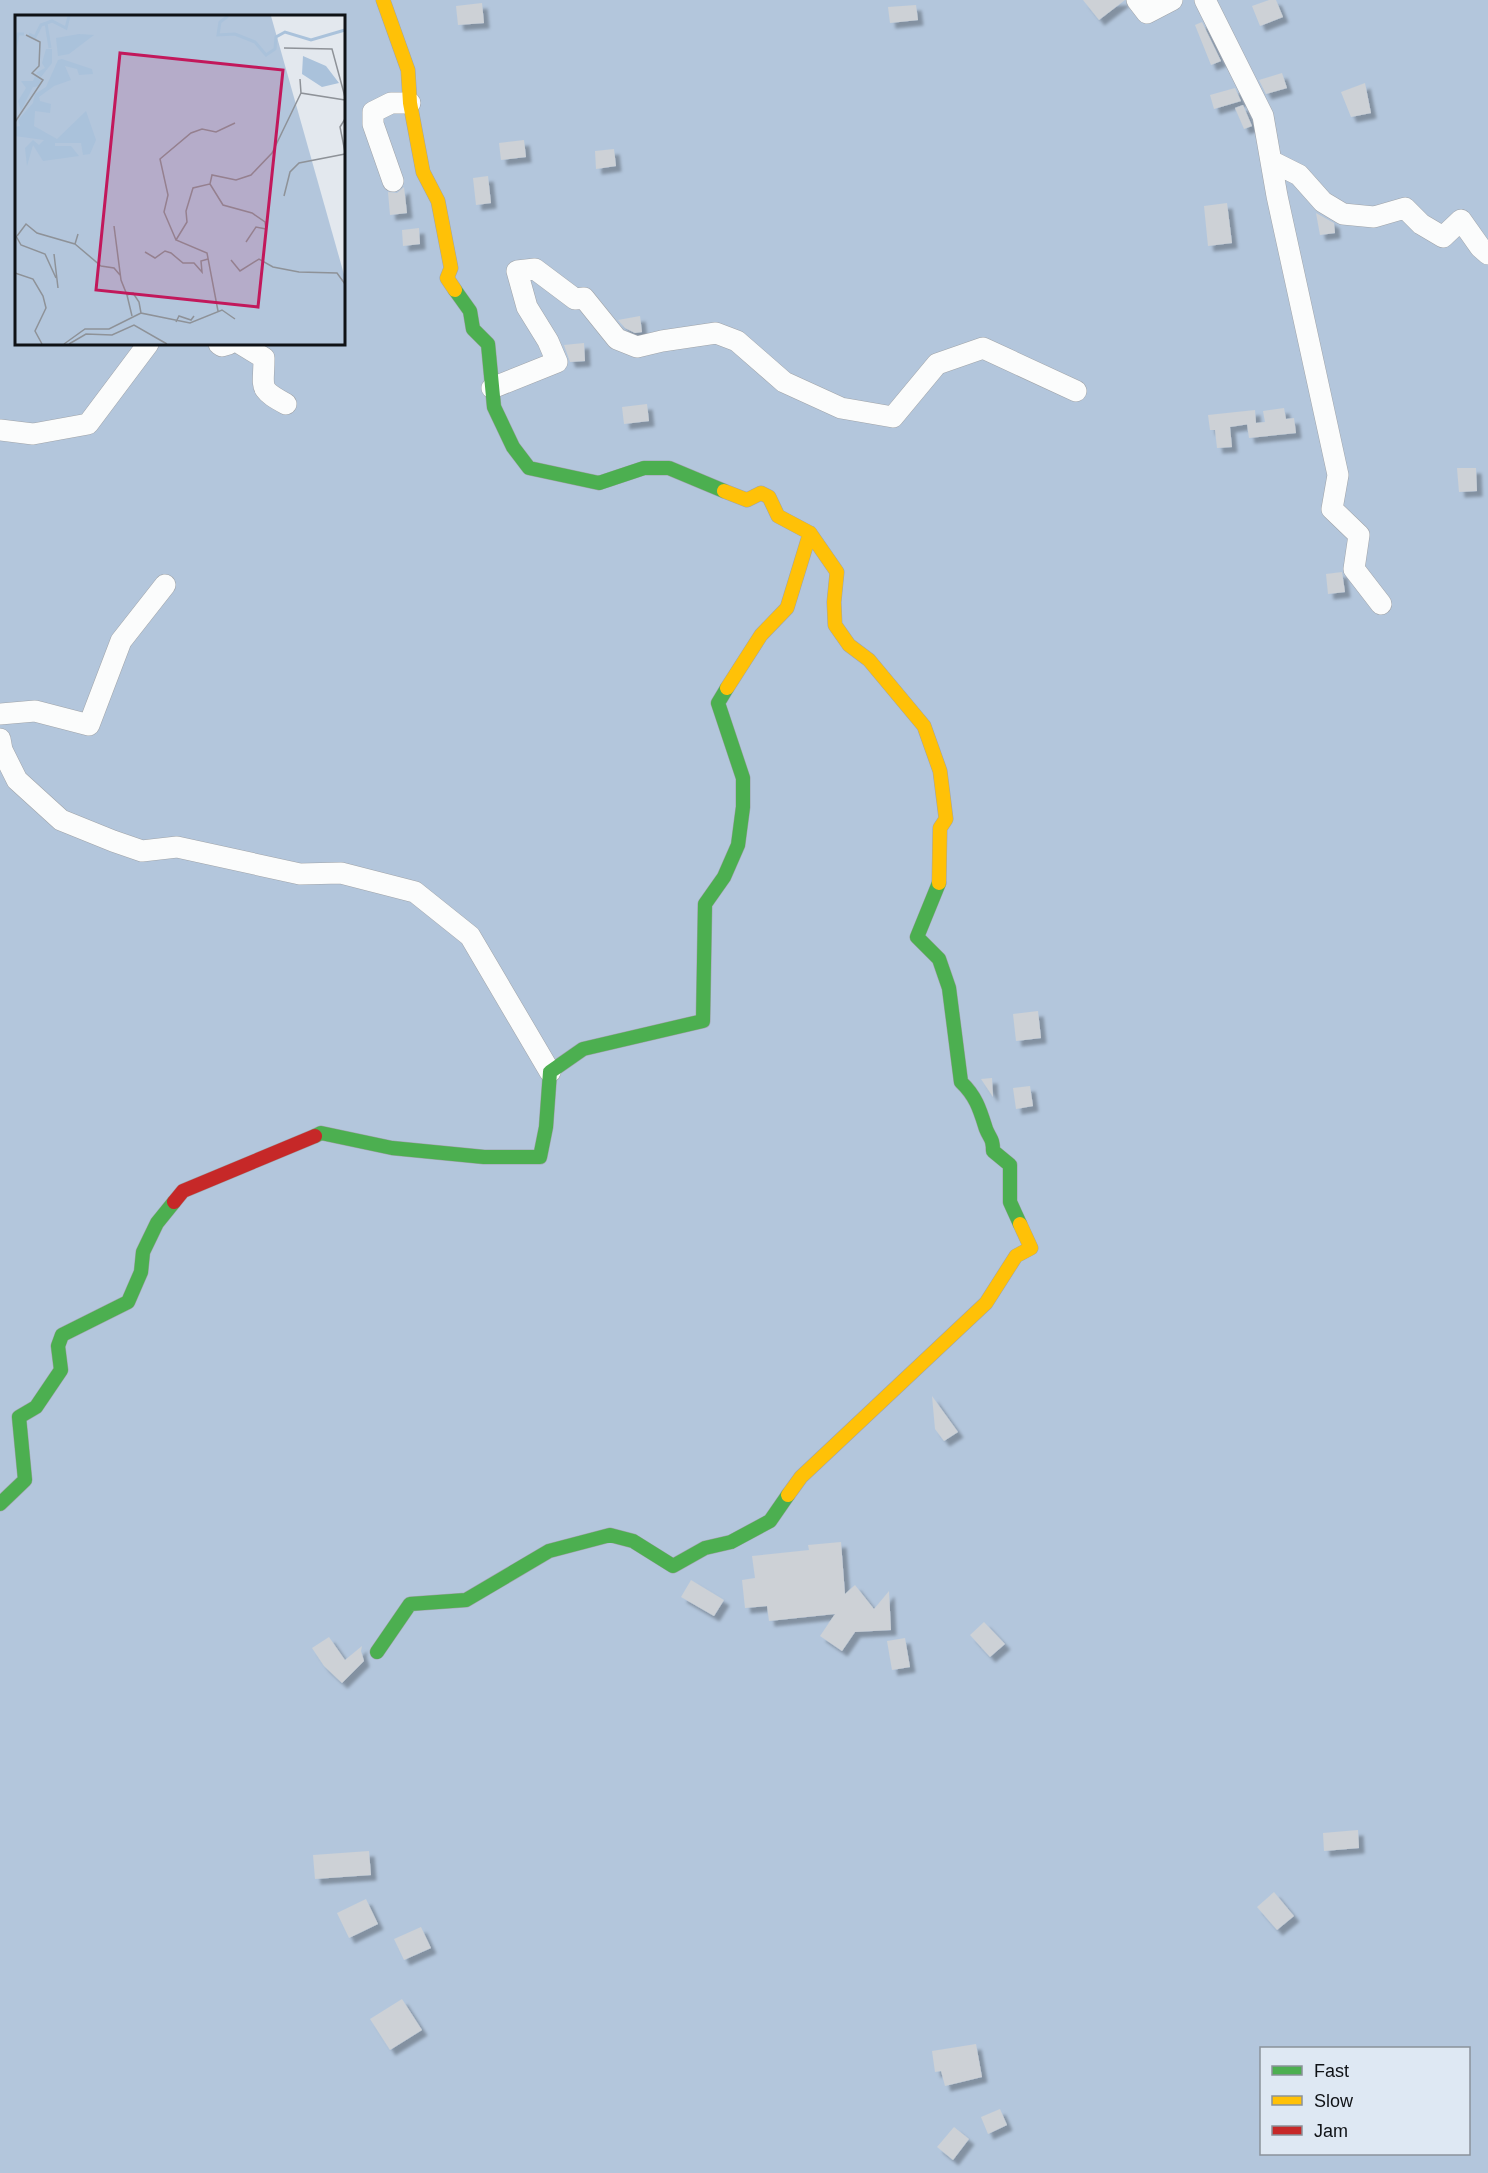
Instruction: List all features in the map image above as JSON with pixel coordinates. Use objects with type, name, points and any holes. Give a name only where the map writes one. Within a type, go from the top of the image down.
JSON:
[{"type":"street","points":[[377,1652],[411,1604],[466,1600],[549,1551],[610,1535],[633,1541],[673,1566],[705,1548],[732,1542],[770,1521],[801,1477],[986,1302],[1016,1256],[1031,1248],[1010,1202],[1010,1166],[993,1151],[993,1138],[987,1134],[983,1114],[972,1091],[961,1082],[949,988],[939,959],[917,937],[940,881],[940,828],[946,819],[940,771],[924,726],[869,660],[849,645],[835,625],[834,602],[837,572],[810,532],[778,516],[769,497],[761,493],[747,501],[669,468],[644,468],[599,483],[529,468],[513,447],[494,407],[488,344],[473,329],[470,311],[447,278],[451,268],[438,201],[423,172],[410,103],[408,70],[383,0]]},
{"type":"street","points":[[1137,0],[1147,13],[1172,0]]},
{"type":"street","points":[[1205,0],[1263,116],[1338,475],[1332,509],[1359,535],[1354,568],[1381,604]]},
{"type":"street","points":[[393,181],[373,124],[373,112],[391,103],[410,103]]},
{"type":"street","points":[[1271,161],[1299,176],[1323,202],[1343,214],[1374,217],[1405,208],[1421,224],[1443,237],[1461,220],[1480,247],[1488,254]]},
{"type":"street","points":[[492,388],[557,362],[548,341],[527,307],[517,272],[535,269],[575,299],[584,298],[617,339],[637,347],[716,333],[736,341],[784,382],[841,408],[893,417],[937,364],[983,348],[1076,391]]},
{"type":"street","points":[[0,430],[33,434],[88,424],[147,345]]},
{"type":"street","points":[[243,345],[264,358],[263,384],[267,394],[286,404]]},
{"type":"street","points":[[550,1072],[583,1049],[703,1021],[705,904],[724,877],[738,845],[743,807],[743,778],[718,703],[761,635],[787,608],[810,532]]},
{"type":"street","points":[[0,714],[35,711],[89,725],[121,641],[165,585]]},
{"type":"street","points":[[0,738],[2,750],[17,780],[43,804],[61,820],[113,841],[142,851],[177,847],[300,874],[341,873],[416,892],[470,936],[550,1072],[546,1127],[540,1156],[484,1157],[392,1148],[321,1133],[183,1191],[157,1223],[143,1252],[141,1272],[128,1302],[62,1335],[58,1346],[61,1370],[36,1407],[19,1417],[25,1480],[0,1504]]},
{"type":"shaded area","points":[[0,0],[1488,0],[1488,2173],[0,2173]]},
{"type":"building","points":[[1083,0],[1125,0],[1099,20]]},
{"type":"building","points":[[1276,0],[1283,17],[1260,26],[1252,6]]},
{"type":"building","points":[[482,3],[484,23],[458,25],[456,6]]},
{"type":"building","points":[[916,5],[918,20],[890,23],[888,7]]},
{"type":"building","points":[[1202,22],[1221,61],[1211,65],[1195,25]]},
{"type":"building","points":[[1282,73],[1287,88],[1266,94],[1259,80]]},
{"type":"building","points":[[1365,83],[1371,113],[1351,117],[1341,92]]},
{"type":"building","points":[[1235,88],[1241,101],[1214,109],[1210,95]]},
{"type":"building","points":[[1243,105],[1252,126],[1244,129],[1235,108]]},
{"type":"building","points":[[524,140],[526,157],[501,160],[499,143]]},
{"type":"building","points":[[614,149],[616,166],[596,169],[595,151]]},
{"type":"building","points":[[488,176],[491,203],[476,205],[473,178]]},
{"type":"building","points":[[404,187],[407,213],[390,215],[388,192],[397,193]]},
{"type":"building","points":[[1227,203],[1232,243],[1208,246],[1204,206]]},
{"type":"building","points":[[1316,213],[1334,223],[1335,233],[1320,235]]},
{"type":"building","points":[[419,228],[420,244],[403,246],[402,230]]},
{"type":"building","points":[[640,316],[642,332],[635,333],[625,328],[618,320]]},
{"type":"building","points":[[584,343],[585,361],[570,362],[564,345]]},
{"type":"building","points":[[647,404],[649,421],[624,424],[622,407]]},
{"type":"building","points":[[1284,408],[1286,419],[1294,418],[1296,433],[1249,438],[1247,424],[1265,422],[1263,411]]},
{"type":"building","points":[[1255,410],[1256,423],[1230,427],[1232,447],[1217,448],[1215,430],[1210,430],[1208,415]]},
{"type":"building","points":[[1457,468],[1476,468],[1477,491],[1459,492]]},
{"type":"building","points":[[1342,572],[1345,592],[1328,594],[1326,574]]},
{"type":"building","points":[[1038,1011],[1041,1038],[1016,1041],[1013,1014]]},
{"type":"building","points":[[992,1078],[993,1097],[981,1079]]},
{"type":"building","points":[[1030,1086],[1033,1106],[1016,1109],[1013,1088]]},
{"type":"building","points":[[932,1396],[958,1432],[944,1441],[935,1429]]},
{"type":"building","points":[[841,1542],[845,1594],[855,1585],[874,1609],[889,1591],[891,1630],[855,1632],[842,1651],[820,1636],[835,1614],[769,1621],[767,1606],[745,1608],[742,1580],[755,1578],[752,1556],[809,1550],[808,1545]]},
{"type":"building","points":[[691,1580],[724,1600],[714,1616],[681,1597]]},
{"type":"building","points":[[984,1622],[1005,1644],[990,1657],[970,1635]]},
{"type":"building","points":[[329,1637],[345,1660],[362,1646],[364,1661],[342,1683],[324,1666],[312,1648]]},
{"type":"building","points":[[905,1638],[910,1667],[892,1670],[887,1641]]},
{"type":"building","points":[[1358,1830],[1359,1848],[1324,1851],[1323,1833]]},
{"type":"building","points":[[369,1851],[371,1875],[315,1879],[313,1855]]},
{"type":"building","points":[[1274,1892],[1294,1916],[1277,1930],[1257,1907]]},
{"type":"building","points":[[366,1899],[378,1924],[349,1938],[337,1913]]},
{"type":"building","points":[[421,1927],[431,1948],[404,1960],[394,1939]]},
{"type":"building","points":[[402,1999],[422,2030],[390,2050],[370,2019]]},
{"type":"building","points":[[976,2044],[982,2077],[945,2086],[941,2071],[935,2072],[932,2051]]},
{"type":"building","points":[[1000,2109],[1007,2125],[988,2134],[981,2117]]},
{"type":"building","points":[[954,2127],[969,2139],[953,2160],[937,2147]]},
{"type":"traffic: fast","points":[[455,290],[470,311],[473,329],[488,344],[494,407],[513,447],[529,468],[599,483],[644,468],[669,468],[724,491]]},
{"type":"traffic: fast","points":[[315,1136],[321,1133],[392,1148],[484,1157],[540,1157],[546,1127],[550,1072],[583,1049],[703,1021],[705,904],[724,877],[738,845],[743,807],[743,778],[718,703],[727,688]]},
{"type":"traffic: fast","points":[[939,883],[917,937],[939,959],[949,988],[961,1082],[977,1104],[992,1141],[993,1151],[1010,1165],[1010,1202],[1020,1224]]},
{"type":"traffic: fast","points":[[0,1504],[25,1480],[19,1417],[36,1407],[61,1370],[58,1346],[62,1335],[128,1302],[141,1272],[143,1252],[157,1223],[174,1202]]},
{"type":"traffic: fast","points":[[377,1652],[410,1604],[466,1600],[549,1551],[610,1535],[633,1541],[673,1566],[705,1548],[731,1542],[770,1521],[788,1495]]},
{"type":"traffic: slow","points":[[383,0],[408,70],[410,103],[423,172],[438,201],[451,268],[447,278],[455,290]]},
{"type":"traffic: slow","points":[[724,491],[747,500],[761,493],[769,497],[778,516],[810,533],[787,608],[761,635],[727,688]]},
{"type":"traffic: slow","points":[[810,533],[837,572],[834,602],[835,625],[849,645],[869,660],[924,726],[940,771],[946,819],[940,828],[939,883]]},
{"type":"traffic: slow","points":[[788,1495],[801,1477],[986,1303],[1016,1256],[1031,1248],[1020,1224]]},
{"type":"traffic: jam","points":[[174,1202],[183,1191],[315,1136]]}]
